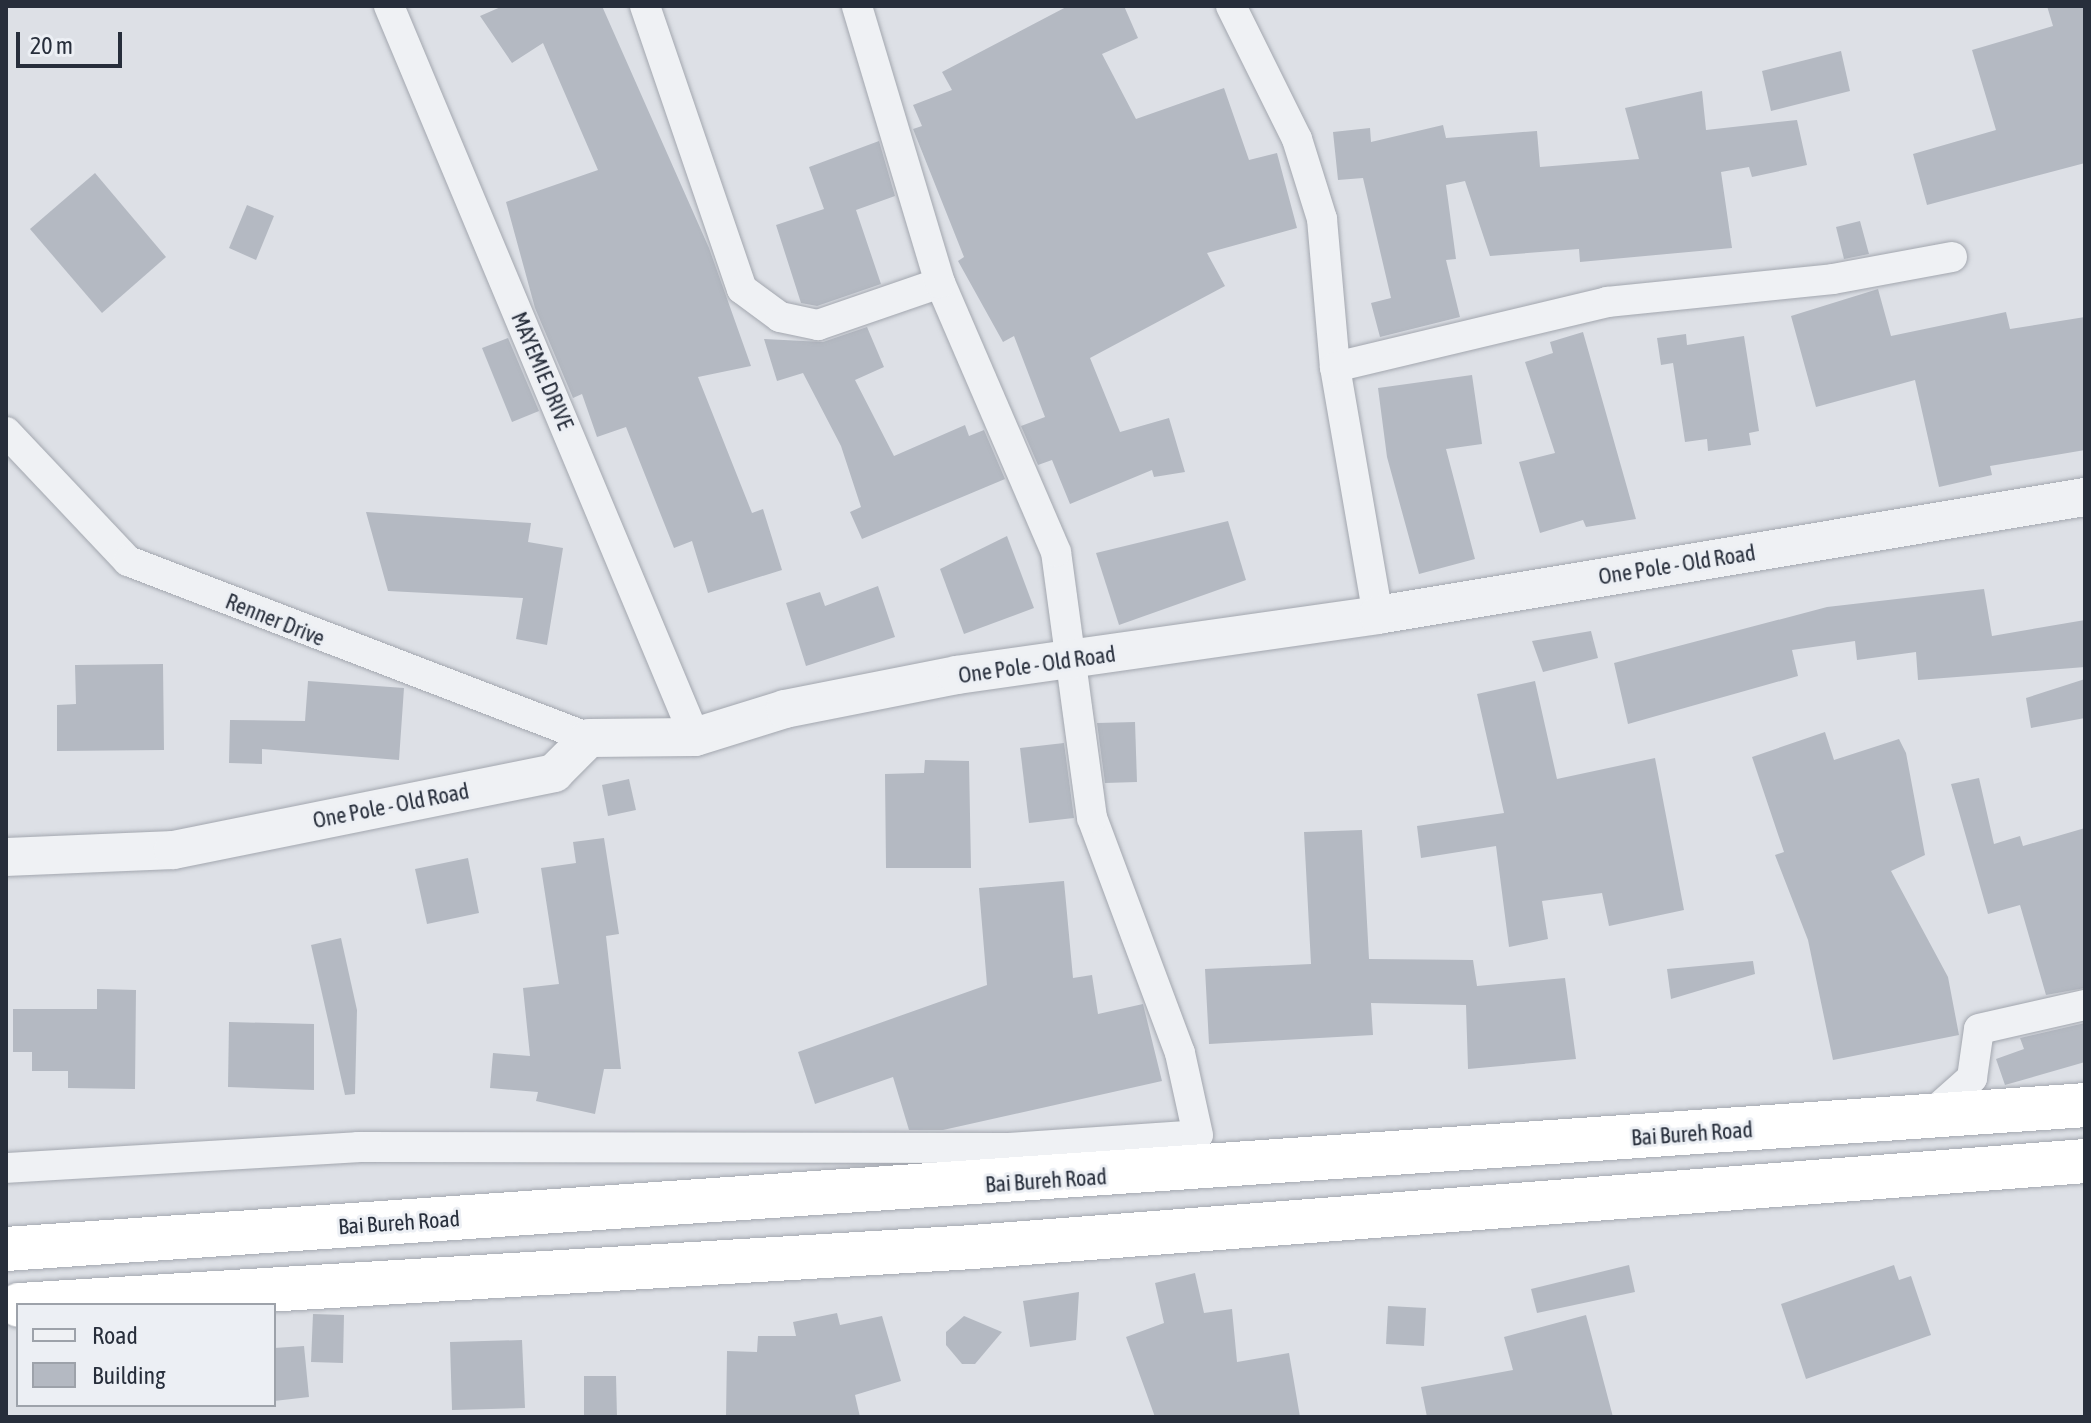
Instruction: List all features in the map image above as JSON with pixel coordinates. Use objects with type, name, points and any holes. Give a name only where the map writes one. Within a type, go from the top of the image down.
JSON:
[{"type":"highway","name":"Bai Bureh Road","points":[[6,1249],[2085,1105]]},
{"type":"highway","points":[[52,1303],[973,1247],[2085,1161]]},
{"type":"street","name":"MAYEMIE DRIVE","points":[[389,6],[695,737]]},
{"type":"street","points":[[645,6],[742,289],[780,317],[818,325],[940,283]]},
{"type":"street","points":[[6,1168],[358,1147],[1009,1148],[1198,1135],[1180,1053],[1092,818],[1075,660],[1056,552],[940,283],[857,6]]},
{"type":"street","points":[[1231,6],[1297,139],[1322,219],[1335,367],[1378,615]]},
{"type":"street","points":[[1335,367],[1607,302],[1833,279],[1952,257]]},
{"type":"street","name":"Renner Drive","points":[[6,432],[128,561],[589,738]]},
{"type":"street","name":"One Pole - Old Road","points":[[6,857],[173,850],[554,773],[589,738],[695,737],[839,698],[1378,615],[2085,497]]},
{"type":"street","points":[[1928,1117],[1972,1078],[1979,1029],[2085,1005]]},
{"type":"building","points":[[503,6],[602,6],[709,248],[751,366],[698,377],[752,513],[763,509],[782,570],[708,593],[692,541],[674,548],[626,427],[597,437],[582,394],[573,398],[535,308],[506,202],[598,170],[543,43],[512,63],[480,16]]},
{"type":"building","points":[[1068,6],[1124,6],[1138,38],[1102,54],[1136,119],[1224,88],[1249,160],[1277,153],[1297,228],[1207,253],[1225,286],[1090,358],[1120,432],[1169,418],[1185,472],[1154,477],[1152,470],[1070,504],[1052,460],[1038,465],[1021,426],[1045,417],[1014,336],[1003,342],[958,261],[964,257],[913,129],[922,126],[913,105],[952,90],[942,72]]},
{"type":"building","points":[[2047,6],[2085,6],[2085,163],[1927,205],[1913,154],[1996,130],[1972,50],[2053,26]]},
{"type":"building","points":[[1841,51],[1850,91],[1771,111],[1762,71]]},
{"type":"building","points":[[1702,91],[1706,130],[1797,120],[1807,165],[1752,177],[1749,167],[1721,172],[1732,248],[1580,262],[1579,249],[1490,256],[1465,181],[1446,185],[1456,259],[1446,260],[1460,317],[1380,337],[1371,303],[1391,298],[1363,178],[1338,180],[1333,132],[1370,128],[1371,142],[1443,125],[1446,138],[1537,131],[1540,167],[1639,159],[1625,108]]},
{"type":"building","points":[[879,141],[895,196],[856,210],[881,284],[817,306],[801,303],[776,225],[824,209],[809,167]]},
{"type":"building","points":[[95,173],[166,257],[102,313],[30,229]]},
{"type":"building","points":[[247,205],[274,216],[256,260],[229,248]]},
{"type":"building","points":[[1860,221],[1869,254],[1844,259],[1836,227]]},
{"type":"building","points":[[1878,289],[1891,336],[2006,312],[2010,329],[2085,317],[2085,450],[1990,466],[1992,475],[1939,487],[1915,380],[1816,407],[1791,316]]},
{"type":"building","points":[[867,327],[884,367],[855,380],[894,456],[965,425],[969,436],[984,430],[1005,479],[862,539],[850,512],[861,507],[841,446],[803,373],[777,381],[764,339],[823,342]]},
{"type":"building","points":[[1583,332],[1636,519],[1586,527],[1583,520],[1540,533],[1519,462],[1555,453],[1525,362],[1553,353],[1550,342]]},
{"type":"building","points":[[1686,334],[1687,345],[1744,336],[1759,431],[1749,433],[1751,445],[1708,451],[1707,439],[1685,442],[1673,363],[1661,365],[1657,338]]},
{"type":"building","points":[[508,338],[539,411],[512,422],[482,348]]},
{"type":"building","points":[[1472,375],[1482,444],[1446,449],[1475,559],[1419,574],[1387,457],[1378,388]]},
{"type":"building","points":[[366,512],[531,523],[528,542],[563,548],[547,645],[516,639],[523,598],[388,591]]},
{"type":"building","points":[[1228,521],[1246,580],[1119,625],[1096,553]]},
{"type":"building","points":[[1007,536],[1034,608],[964,634],[940,569]]},
{"type":"building","points":[[878,586],[895,637],[806,666],[786,603],[820,592],[825,606]]},
{"type":"building","points":[[1984,589],[1992,636],[2085,620],[2085,667],[1918,680],[1916,652],[1857,660],[1855,641],[1792,650],[1798,676],[1628,724],[1614,663],[1827,607]]},
{"type":"building","points":[[1591,631],[1598,658],[1543,672],[1532,641]]},
{"type":"building","points":[[163,664],[164,750],[57,751],[57,705],[76,704],[75,665]]},
{"type":"building","points":[[2085,679],[2085,718],[2031,728],[2026,698]]},
{"type":"building","points":[[308,681],[404,688],[399,760],[262,749],[262,764],[229,763],[230,720],[305,721]]},
{"type":"building","points":[[1535,681],[1557,779],[1655,758],[1684,910],[1609,926],[1602,893],[1542,901],[1548,939],[1509,947],[1496,846],[1421,858],[1417,826],[1504,813],[1477,694]]},
{"type":"building","points":[[1135,722],[1137,782],[1105,783],[1097,723]]},
{"type":"building","points":[[1825,732],[1834,760],[1899,739],[1906,753],[1925,855],[1891,871],[1948,977],[1959,1035],[1833,1060],[1808,940],[1775,855],[1784,852],[1752,757]]},
{"type":"building","points":[[1064,743],[1074,818],[1029,823],[1020,748]]},
{"type":"building","points":[[925,760],[969,761],[971,868],[886,868],[885,774],[924,773]]},
{"type":"building","points":[[1979,778],[1994,844],[2020,836],[2023,846],[2085,828],[2085,988],[2046,995],[2020,905],[1988,914],[1951,784]]},
{"type":"building","points":[[629,779],[636,810],[608,816],[602,785]]},
{"type":"building","points":[[1362,830],[1369,959],[1473,960],[1477,986],[1565,978],[1576,1059],[1468,1069],[1466,1005],[1371,1003],[1373,1035],[1209,1044],[1205,969],[1311,964],[1304,832]]},
{"type":"building","points":[[604,838],[619,934],[606,936],[621,1069],[604,1069],[595,1114],[536,1101],[538,1092],[490,1088],[493,1053],[530,1056],[523,988],[559,984],[541,868],[576,863],[573,842]]},
{"type":"building","points":[[468,858],[479,913],[427,924],[415,869]]},
{"type":"building","points":[[1064,881],[1073,978],[1092,975],[1098,1014],[1143,1004],[1162,1081],[943,1130],[909,1130],[893,1077],[815,1104],[798,1052],[987,985],[979,888]]},
{"type":"building","points":[[341,938],[357,1010],[355,1094],[345,1095],[311,945]]},
{"type":"building","points":[[1753,961],[1755,974],[1671,999],[1667,969]]},
{"type":"building","points":[[97,989],[136,990],[135,1089],[68,1088],[68,1071],[32,1071],[32,1052],[13,1052],[13,1009],[97,1009]]},
{"type":"building","points":[[229,1022],[314,1024],[314,1090],[228,1087]]},
{"type":"building","points":[[2085,1023],[2085,1062],[2005,1085],[1996,1059],[2024,1049],[2020,1038]]},
{"type":"building","points":[[1629,1265],[1635,1292],[1537,1313],[1531,1289]]},
{"type":"building","points":[[1894,1265],[1899,1280],[1911,1276],[1931,1335],[1806,1379],[1781,1304]]},
{"type":"building","points":[[1195,1273],[1204,1313],[1232,1309],[1237,1362],[1289,1353],[1300,1417],[1155,1417],[1126,1337],[1164,1323],[1155,1283]]},
{"type":"building","points":[[1079,1292],[1076,1340],[1030,1347],[1023,1301]]},
{"type":"building","points":[[1388,1306],[1426,1308],[1424,1346],[1386,1344]]},
{"type":"building","points":[[837,1313],[840,1325],[882,1316],[901,1381],[855,1395],[860,1417],[726,1417],[727,1351],[757,1352],[758,1336],[796,1336],[793,1322]]},
{"type":"building","points":[[313,1314],[344,1315],[343,1363],[311,1362]]},
{"type":"building","points":[[1586,1315],[1613,1417],[1427,1417],[1421,1387],[1513,1370],[1504,1337]]},
{"type":"building","points":[[964,1316],[1002,1332],[975,1364],[962,1364],[946,1345],[946,1332]]},
{"type":"building","points":[[522,1340],[525,1408],[452,1410],[450,1342]]},
{"type":"building","points":[[304,1346],[309,1397],[276,1401],[276,1348]]},
{"type":"building","points":[[584,1376],[616,1376],[617,1417],[584,1417]]}]
